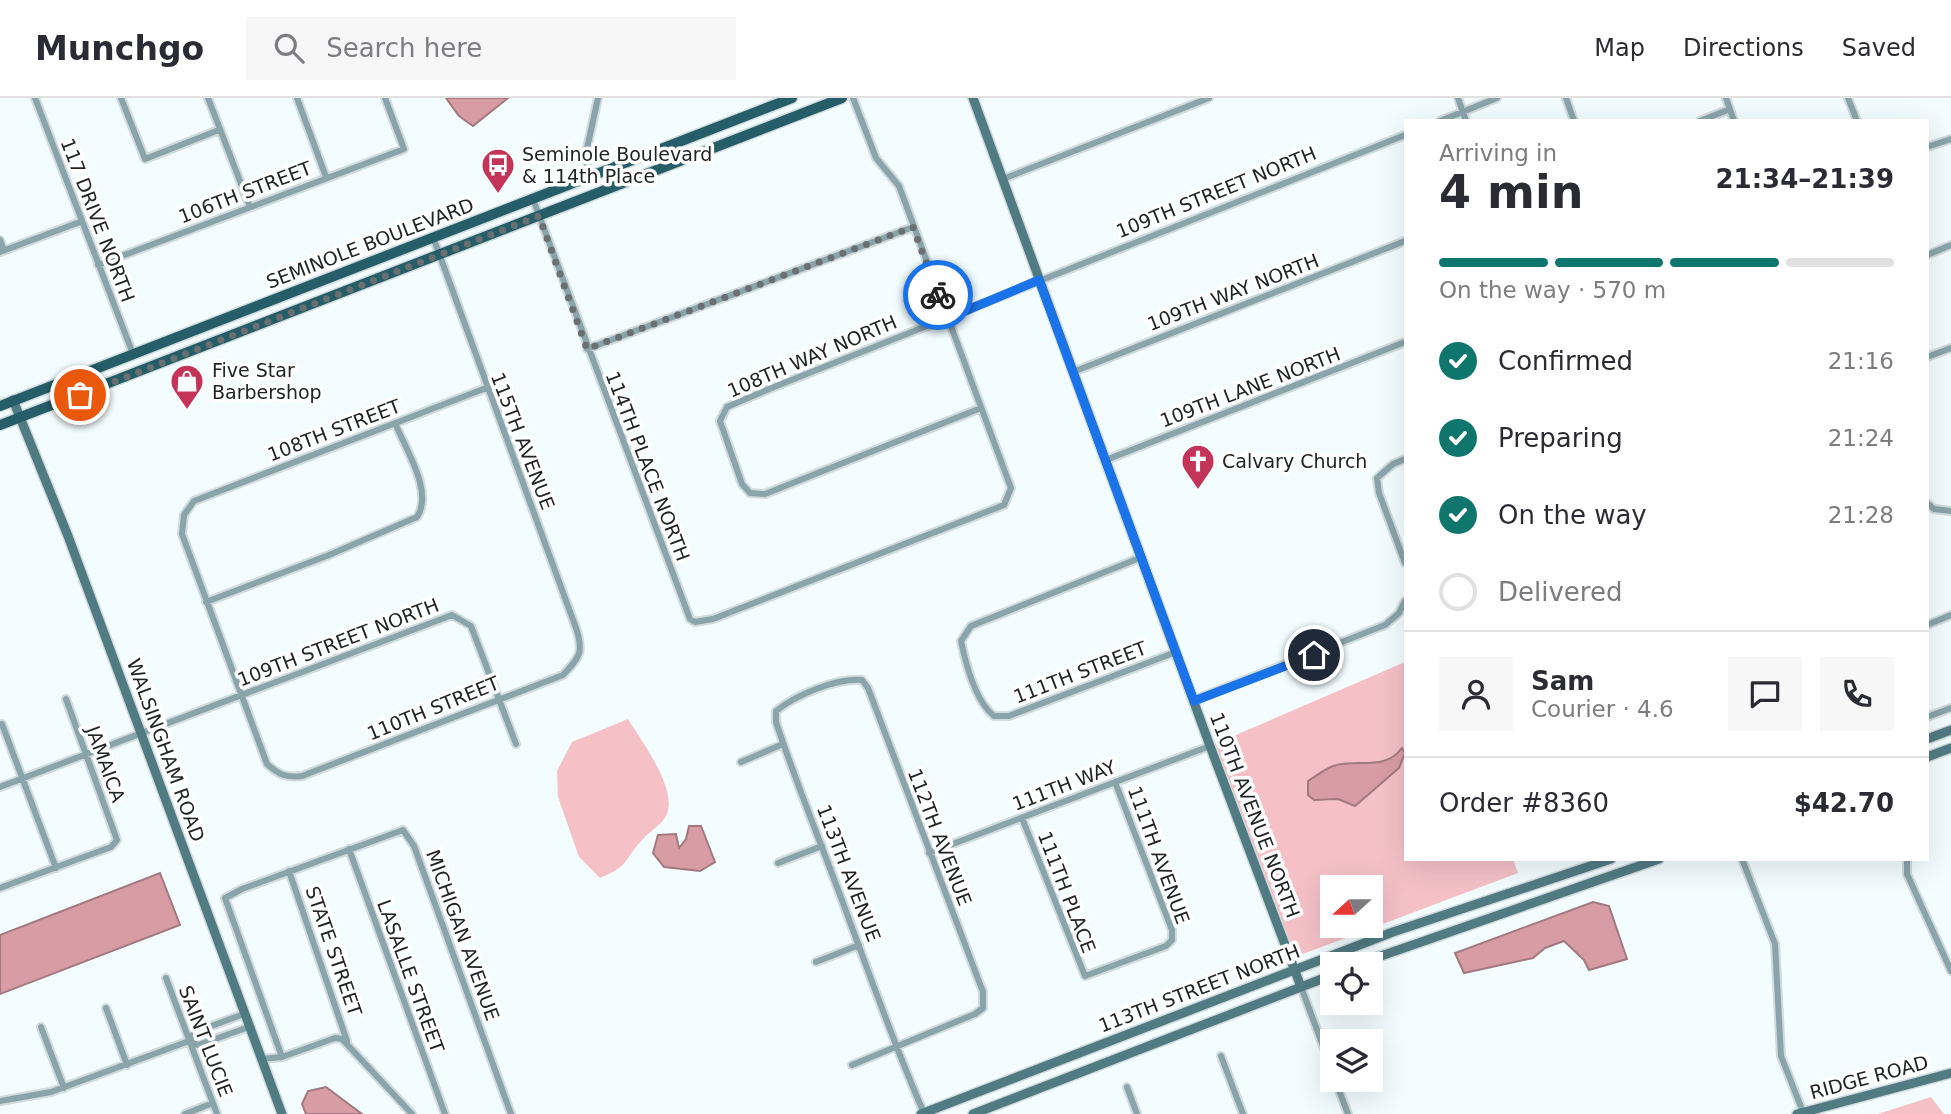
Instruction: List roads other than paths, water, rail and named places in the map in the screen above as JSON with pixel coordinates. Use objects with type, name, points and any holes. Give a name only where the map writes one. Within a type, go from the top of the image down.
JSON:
[{"type":"main road","name":"SEMINOLE BOULEVARD","points":[[0,406],[792,98]]},
{"type":"main road","name":"SEMINOLE BOULEVARD","points":[[0,425],[842,98]]},
{"type":"main road","points":[[279,297],[286,315]]},
{"type":"street","name":"117 DRIVE NORTH","points":[[35,98],[80,222],[133,354]]},
{"type":"street","points":[[121,98],[145,159],[219,130]]},
{"type":"street","points":[[208,98],[250,207]]},
{"type":"street","points":[[297,98],[326,177]]},
{"type":"street","name":"106TH STREET","points":[[98,265],[404,149],[385,98]]},
{"type":"street","points":[[589,177],[586,153],[598,98]]},
{"type":"street","points":[[852,98],[876,158],[899,186],[981,408]]},
{"type":"street","name":"110TH AVENUE NORTH","points":[[973,98],[1210,746],[1320,1038]]},
{"type":"street","points":[[1003,179],[1209,98]]},
{"type":"street","points":[[1458,98],[1465,119]]},
{"type":"street","points":[[1445,119],[1497,98]]},
{"type":"street","points":[[1566,98],[1573,119]]},
{"type":"street","points":[[1726,98],[1733,119]]},
{"type":"street","points":[[1848,98],[1856,119]]},
{"type":"street","points":[[1705,119],[1730,109]]},
{"type":"street","name":"109TH STREET NORTH","points":[[1039,280],[1404,135]]},
{"type":"street","points":[[1929,146],[1951,139]]},
{"type":"street","name":"114TH PLACE NORTH","points":[[533,198],[587,349],[690,619],[695,622],[713,620],[1004,505],[1011,488],[981,408]]},
{"type":"street","points":[[0,240],[2,251],[80,222]]},
{"type":"street","points":[[587,349],[913,227]]},
{"type":"street","name":"115TH AVENUE","points":[[433,237],[582,645],[579,655]]},
{"type":"street","name":"109TH WAY NORTH","points":[[1073,372],[1404,241]]},
{"type":"street","points":[[1929,253],[1951,245]]},
{"type":"street","name":"108TH WAY NORTH","points":[[981,408],[765,494],[750,494],[742,484],[720,421],[727,407],[1039,280]]},
{"type":"street","name":"109TH LANE NORTH","points":[[1106,460],[1404,342]]},
{"type":"street","points":[[1929,356],[1951,348]]},
{"type":"street","name":"108TH STREET","points":[[206,601],[181,534],[184,515],[194,502],[486,388]]},
{"type":"street","name":"WALSINGHAM ROAD","points":[[13,400],[68,536],[282,1114]]},
{"type":"street","points":[[241,695],[206,601],[340,551],[417,517],[424,501],[395,423]]},
{"type":"street","points":[[1404,460],[1393,464],[1377,478],[1379,493],[1404,560]]},
{"type":"street","points":[[1929,505],[1934,509],[1951,511]]},
{"type":"street","name":"111TH STREET","points":[[1142,557],[971,626],[961,641],[965,659],[985,709],[994,716],[1009,716],[1176,652]]},
{"type":"street","points":[[1194,701],[1385,625],[1399,613],[1404,603]]},
{"type":"street","name":"109TH STREET NORTH","points":[[0,787],[452,615],[471,626],[499,699]]},
{"type":"street","points":[[1929,624],[1951,615]]},
{"type":"street","name":"110TH STREET","points":[[241,695],[267,764],[291,779],[563,675],[579,655]]},
{"type":"street","name":"112TH AVENUE","points":[[776,711],[785,704],[848,679],[862,680],[868,688],[982,992],[983,1008],[975,1014],[897,1044]]},
{"type":"street","name":"JAMAICA","points":[[56,869],[111,847],[117,840],[66,699]]},
{"type":"street","points":[[499,699],[516,744]]},
{"type":"street","points":[[1929,716],[1951,708]]},
{"type":"street","name":"113TH AVENUE","points":[[776,711],[783,744],[922,1113]]},
{"type":"street","points":[[0,888],[56,869],[2,724]]},
{"type":"street","points":[[1929,738],[1951,730]]},
{"type":"street","points":[[741,762],[783,744]]},
{"type":"street","name":"111TH WAY","points":[[929,853],[1210,746]]},
{"type":"street","points":[[1929,756],[1951,748]]},
{"type":"street","name":"111TH AVENUE","points":[[1084,976],[1166,946],[1172,940],[1172,930],[1115,782]]},
{"type":"street","name":"111TH PLACE","points":[[1022,818],[1084,976]]},
{"type":"street","name":"MICHIGAN AVENUE","points":[[282,1057],[225,898],[398,830],[410,837],[511,1114]]},
{"type":"street","points":[[778,863],[822,846]]},
{"type":"street","name":"LASALLE STREET","points":[[349,849],[445,1114]]},
{"type":"street","name":"113TH STREET NORTH","points":[[922,1113],[1405,928],[1605,861]]},
{"type":"street","points":[[1383,955],[1653,861]]},
{"type":"street","points":[[1743,861],[1775,944],[1782,1056],[1800,1113]]},
{"type":"street","points":[[1907,861],[1907,874],[1951,971]]},
{"type":"street","name":"STATE STREET","points":[[289,871],[347,1041]]},
{"type":"street","points":[[816,962],[859,945]]},
{"type":"street","name":"SAINT LUCIE","points":[[166,978],[217,1114]]},
{"type":"street","name":"113TH STREET NORTH","points":[[973,1114],[1320,980]]},
{"type":"street","points":[[106,1008],[127,1065]]},
{"type":"street","points":[[0,1101],[64,1087],[127,1065],[189,1041],[195,1032],[244,1014]]},
{"type":"street","points":[[41,1027],[64,1087]]},
{"type":"street","points":[[189,1041],[198,1045],[249,1027]]},
{"type":"street","points":[[261,1059],[282,1057],[335,1038],[347,1041],[412,1114]]},
{"type":"street","points":[[852,1065],[897,1044]]},
{"type":"street","points":[[1221,1056],[1243,1114]]},
{"type":"street","name":"RIDGE ROAD","points":[[1800,1113],[1951,1073]]},
{"type":"street","points":[[1127,1087],[1137,1114]]},
{"type":"street","points":[[1340,1092],[1348,1114]]},
{"type":"street","points":[[185,1114],[213,1103]]},
{"type":"place","name":"Seminole Boulevard & 114th Place","points":[[498,195]]},
{"type":"place","name":"Five Star Barbershop","points":[[187,411]]},
{"type":"place","name":"Calvary Church","points":[[1198,491]]}]
